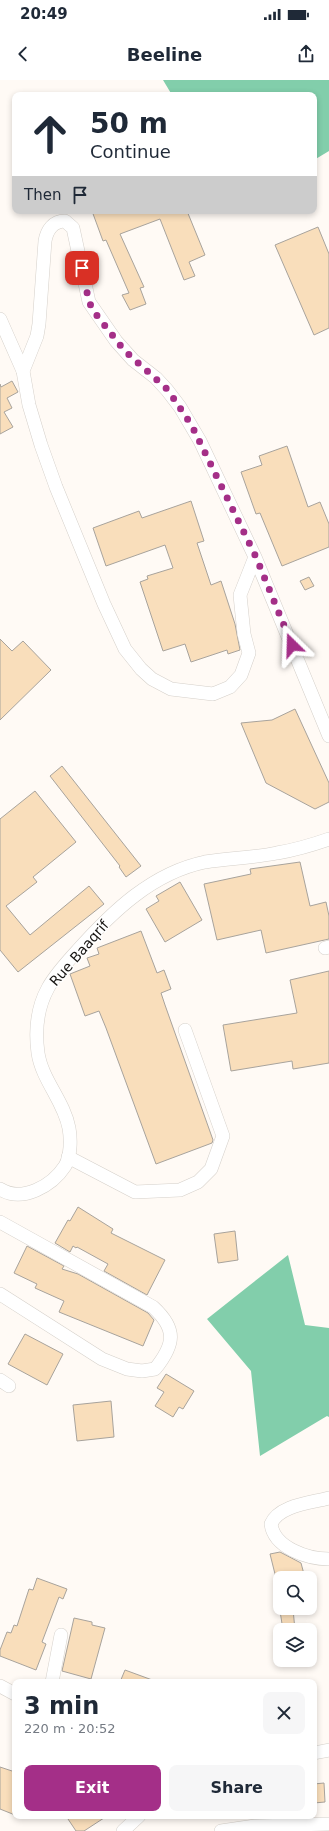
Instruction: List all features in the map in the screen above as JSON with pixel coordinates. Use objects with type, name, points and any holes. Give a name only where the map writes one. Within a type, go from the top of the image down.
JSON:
[{"type":"street","points":[[23,371],[37,336],[46,234],[55,223],[65,221],[73,228],[76,236],[85,286],[89,302],[95,313],[116,341],[133,360],[156,378],[180,407],[200,440],[256,557],[326,723],[329,736]]},
{"type":"street","points":[[0,319],[23,371],[29,405],[41,445],[104,604],[125,649],[141,669],[152,679],[172,689],[213,694],[230,687],[241,675],[249,653],[244,634],[240,595],[256,557]]},
{"type":"street","name":"Rue Baaqrif","points":[[0,1189],[6,1193],[20,1194],[37,1191],[57,1176],[65,1166],[68,1158],[69,1128],[63,1110],[42,1068],[38,1054],[36,1031],[40,1009],[48,988],[68,961],[96,929],[126,902],[174,872],[204,862],[277,853],[329,839]]},
{"type":"street","points":[[68,1158],[135,1192],[180,1190],[198,1182],[211,1169],[223,1136],[185,1030]]},
{"type":"street","points":[[0,1222],[153,1307],[163,1316],[168,1324],[171,1331],[172,1340],[163,1359],[155,1369],[142,1371],[127,1369],[102,1359],[0,1294]]},
{"type":"street","points":[[329,1498],[287,1510],[275,1517],[271,1524],[275,1537],[281,1543],[308,1557],[329,1559]]},
{"type":"street","points":[[53,1679],[61,1635]]},
{"type":"street","points":[[0,1686],[12,1692]]},
{"type":"street","points":[[317,1752],[329,1750]]},
{"type":"street","points":[[123,1831],[136,1819]]},
{"type":"street","points":[[221,1831],[255,1826],[329,1824]]},
{"type":"green space","points":[[163,80],[329,80],[329,151],[317,158],[317,92],[170,92]]},
{"type":"green space","points":[[288,1255],[305,1325],[329,1328],[329,1417],[327,1416],[260,1456],[251,1371],[207,1319]]},
{"type":"building","points":[[93,214],[188,214],[205,255],[189,262],[195,276],[184,280],[160,219],[120,234],[144,287],[140,288],[146,304],[130,310],[122,295],[129,293],[106,240],[103,241]]},
{"type":"building","points":[[318,227],[329,254],[329,328],[314,335],[275,245]]},
{"type":"building","points":[[12,381],[18,392],[7,398],[12,408],[4,412],[13,427],[0,434],[0,384],[1,387]]},
{"type":"building","points":[[287,446],[308,507],[320,502],[329,524],[329,547],[282,566],[260,513],[256,514],[241,472],[262,465],[259,456]]},
{"type":"building","points":[[191,501],[204,541],[197,543],[211,585],[221,581],[235,624],[240,650],[228,654],[227,650],[191,662],[185,644],[163,651],[140,582],[148,579],[147,576],[173,568],[165,545],[106,566],[93,528],[139,511],[142,518]]},
{"type":"building","points":[[309,577],[314,586],[305,590],[300,581]]},
{"type":"building","points":[[0,639],[12,651],[23,641],[51,670],[0,720]]},
{"type":"building","points":[[295,709],[329,783],[329,802],[315,809],[266,783],[241,723],[272,720]]},
{"type":"building","points":[[62,766],[141,866],[126,877],[119,867],[120,866],[50,776]]},
{"type":"building","points":[[35,791],[76,842],[33,877],[37,882],[6,906],[30,935],[89,886],[104,904],[18,972],[0,950],[0,819]]},
{"type":"building","points":[[300,862],[310,906],[326,902],[329,916],[329,939],[266,953],[261,930],[217,940],[204,884],[251,874],[250,869]]},
{"type":"building","points":[[180,882],[202,920],[165,942],[146,909],[159,901],[156,896]]},
{"type":"building","points":[[141,931],[157,973],[164,970],[171,989],[161,993],[213,1140],[212,1143],[156,1164],[99,1011],[85,1016],[70,974],[90,966],[87,958],[99,954],[97,948]]},
{"type":"building","points":[[329,971],[329,1063],[293,1069],[292,1061],[231,1071],[223,1025],[297,1013],[290,980]]},
{"type":"building","points":[[78,1207],[113,1229],[111,1233],[165,1260],[147,1295],[104,1271],[108,1264],[77,1247],[76,1248],[73,1246],[70,1252],[55,1243],[68,1220],[70,1221]]},
{"type":"building","points":[[235,1231],[238,1260],[218,1263],[214,1234]]},
{"type":"building","points":[[27,1246],[64,1266],[62,1269],[78,1274],[148,1313],[154,1320],[143,1346],[59,1312],[64,1301],[35,1288],[37,1284],[14,1273]]},
{"type":"building","points":[[25,1334],[63,1354],[47,1385],[8,1364]]},
{"type":"building","points":[[166,1374],[194,1391],[183,1409],[179,1407],[173,1417],[155,1406],[164,1392],[157,1388]]},
{"type":"building","points":[[111,1401],[114,1437],[77,1441],[73,1405]]},
{"type":"building","points":[[280,1552],[301,1563],[303,1571],[274,1571],[270,1554]]},
{"type":"building","points":[[37,1578],[67,1589],[63,1599],[59,1597],[42,1642],[46,1644],[36,1670],[0,1656],[0,1650],[7,1632],[11,1633],[14,1625],[17,1626],[29,1589],[33,1590]]},
{"type":"building","points":[[281,1615],[294,1615],[294,1623],[282,1623]]},
{"type":"building","points":[[74,1618],[92,1622],[92,1625],[105,1628],[91,1679],[62,1671]]},
{"type":"building","points":[[125,1670],[150,1679],[121,1679]]},
{"type":"building","points":[[0,1767],[12,1771],[12,1814],[0,1809]]},
{"type":"building","points":[[324,1783],[325,1802],[317,1803],[317,1784]]},
{"type":"building","points":[[68,1819],[102,1819],[84,1831],[76,1831]]},
{"type":"route","points":[[82,268],[89,302],[95,313],[116,341],[133,360],[156,378],[168,390],[200,440],[256,557],[292,645]]}]
